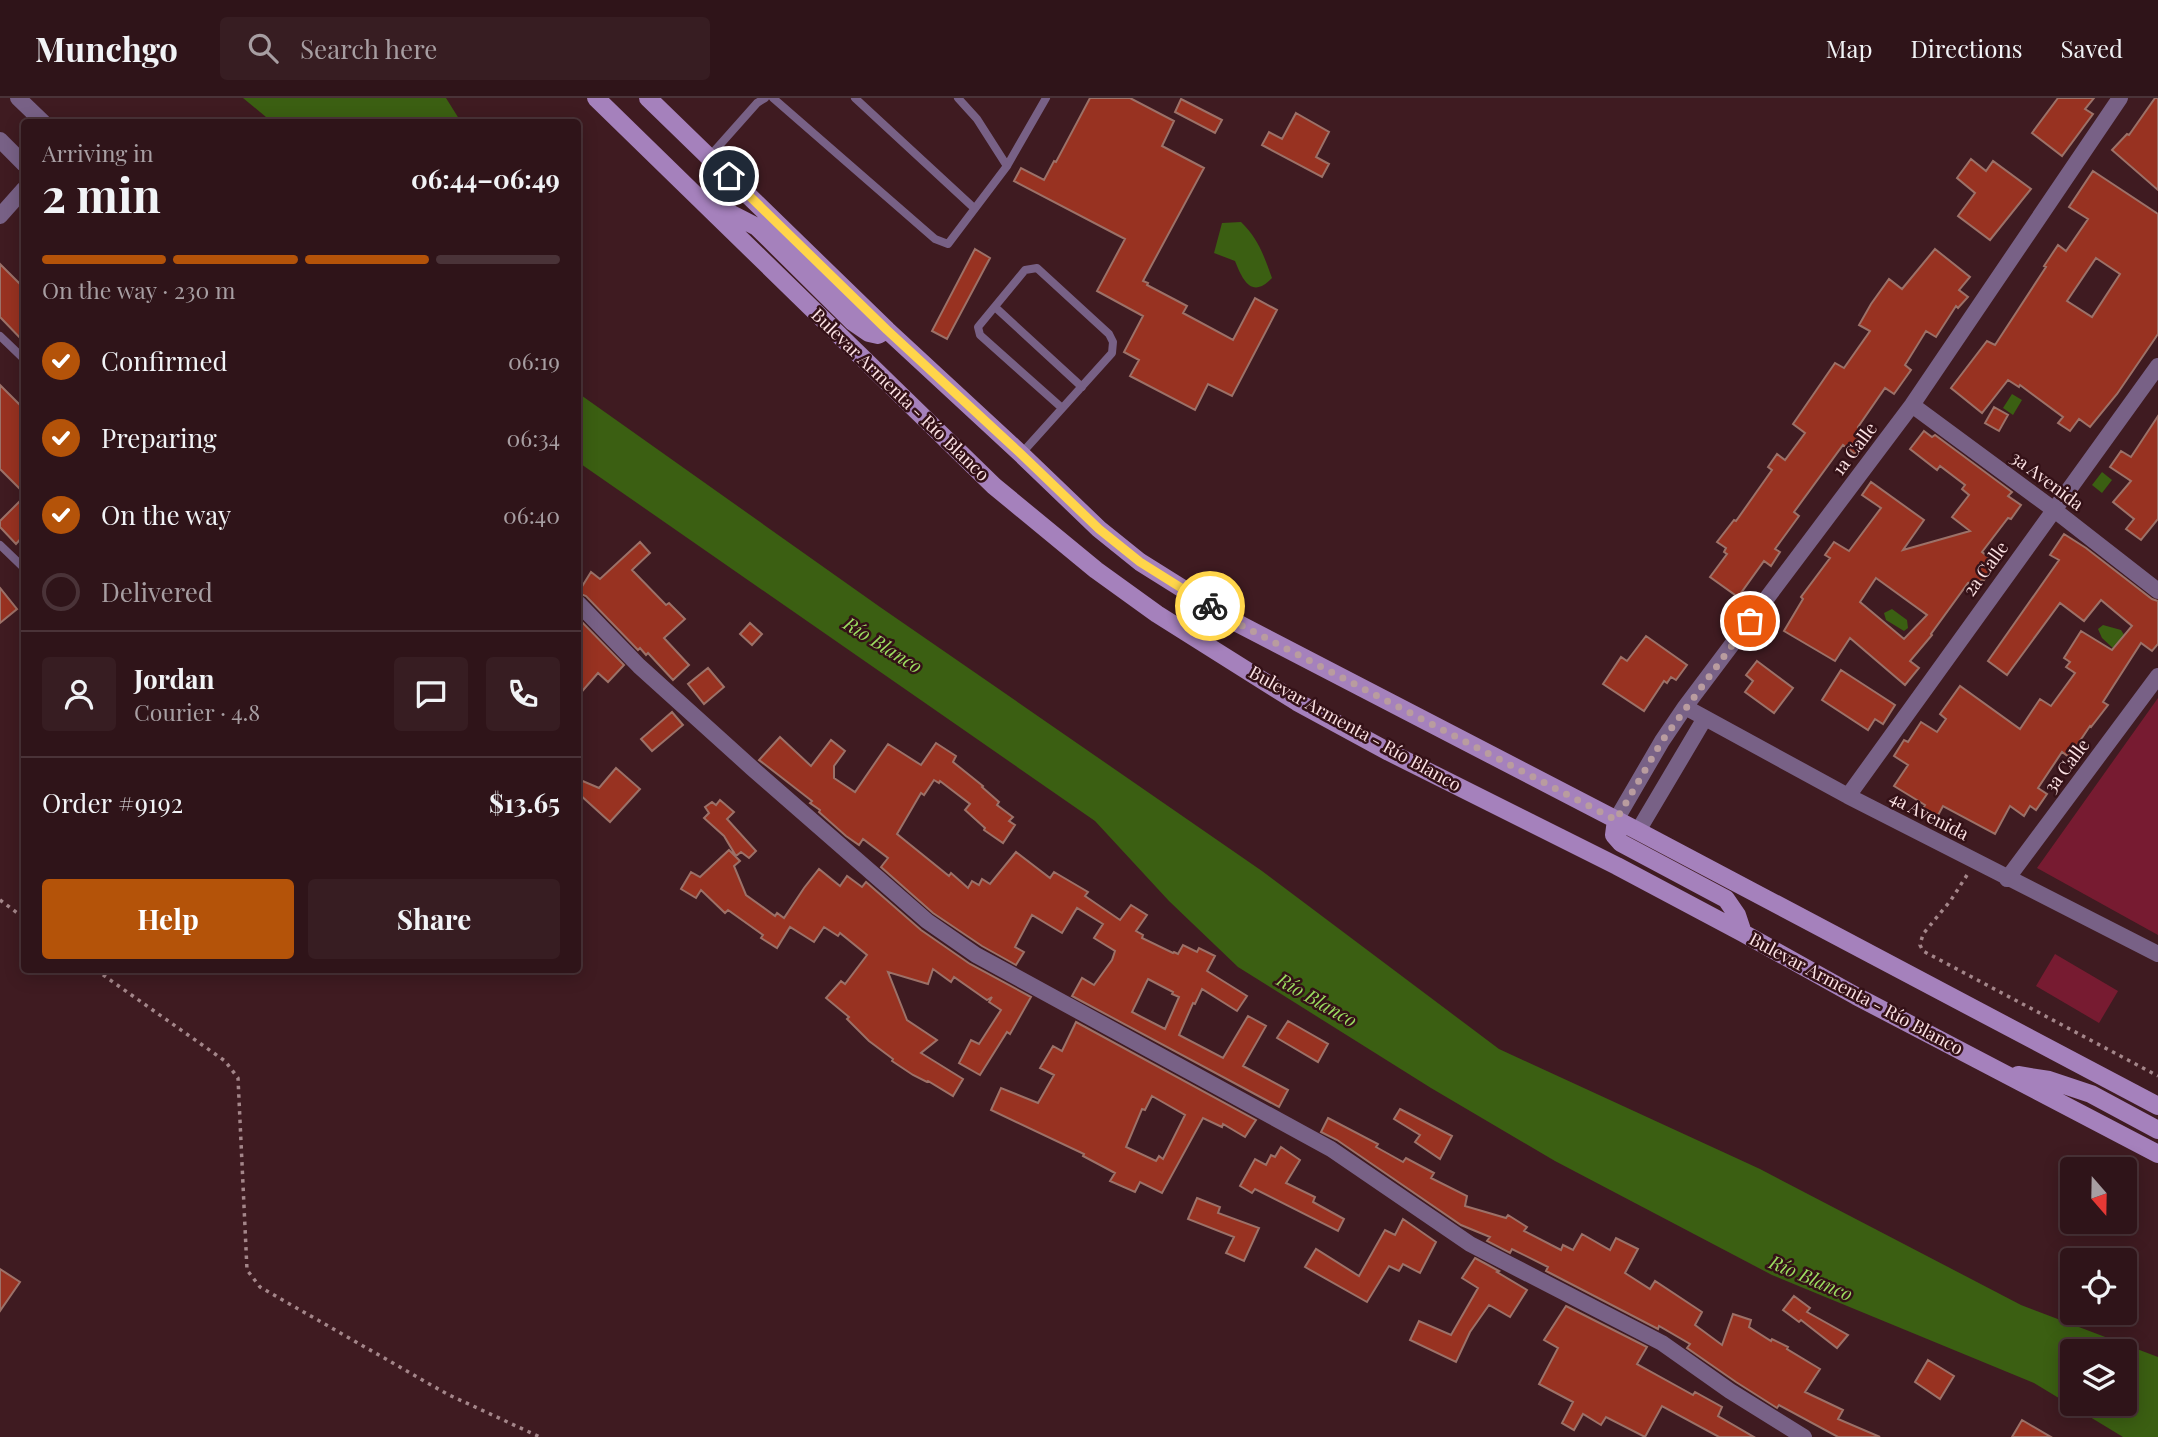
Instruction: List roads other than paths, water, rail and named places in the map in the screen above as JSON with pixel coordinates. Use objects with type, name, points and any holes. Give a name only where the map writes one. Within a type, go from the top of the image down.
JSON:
[{"type":"main road","name":"Bulevar Armenta - Río Blanco","points":[[596,98],[994,486],[1096,570],[1157,614],[1320,714],[1401,758],[1617,866],[1856,996],[2158,1154]]},
{"type":"main road","name":"Bulevar Armenta - Río Blanco","points":[[648,98],[887,330],[1109,538],[1140,562],[1250,630],[1638,831],[2158,1106]]},
{"type":"main road","points":[[696,196],[757,227],[853,322],[869,333],[878,335],[887,330]]},
{"type":"main road","points":[[1616,820],[1615,835],[1621,843],[1726,899],[1737,915],[1743,933]]},
{"type":"main road","points":[[2001,1072],[2049,1080],[2091,1094],[2158,1130]]},
{"type":"street","points":[[18,98],[40,119]]},
{"type":"street","name":"1a Calle","points":[[1616,820],[1662,741],[1685,708],[1912,405],[2120,98]]},
{"type":"street","points":[[0,141],[21,161]]},
{"type":"street","points":[[0,216],[21,192]]},
{"type":"street","name":"2a Calle","points":[[1848,796],[2158,366]]},
{"type":"street","name":"3a Avenida","points":[[1912,405],[2158,591]]},
{"type":"street","points":[[581,606],[639,666],[753,769],[927,921],[976,955],[1331,1149],[1470,1244],[1662,1343],[1730,1391],[1804,1437]]},
{"type":"street","name":"3a Calle","points":[[2007,879],[2158,676]]},
{"type":"street","name":"4a Avenida","points":[[1685,708],[2007,879],[2158,954]]},
{"type":"street","points":[[1638,831],[1704,718]]},
{"type":"lane","points":[[709,157],[757,103],[765,98]]},
{"type":"lane","points":[[773,98],[935,239],[948,244],[1007,166],[1046,98]]},
{"type":"lane","points":[[855,98],[974,208]]},
{"type":"lane","points":[[958,98],[977,120],[1007,166]]},
{"type":"lane","points":[[1021,454],[1112,353],[1113,342],[1108,334],[1037,268],[1025,270],[978,327],[979,335],[1062,408]]},
{"type":"lane","points":[[995,307],[1082,387]]},
{"type":"lane","points":[[0,336],[21,356]]},
{"type":"lane","points":[[0,545],[21,565]]},
{"type":"water","points":[[243,98],[446,98],[459,119],[268,119]]},
{"type":"water","points":[[1241,222],[1256,241],[1272,278],[1259,287],[1249,285],[1245,281],[1235,261],[1214,253],[1222,223]]},
{"type":"water","points":[[2012,394],[2022,400],[2013,415],[2003,408]]},
{"type":"water","name":"Río Blanco","points":[[581,395],[880,607],[1262,871],[1499,1049],[1760,1169],[2021,1305],[2060,1320],[2060,1325],[2074,1325],[2111,1339],[2060,1339],[2060,1399],[2034,1383],[1772,1275],[1555,1161],[1431,1088],[1238,967],[1169,901],[1095,821],[581,464]]},
{"type":"water","points":[[2102,472],[2112,480],[2102,493],[2092,485]]},
{"type":"water","points":[[1892,609],[1907,620],[1908,628],[1904,631],[1886,620],[1884,613]]},
{"type":"water","points":[[2103,625],[2121,630],[2126,638],[2115,650],[2102,638],[2098,629]]},
{"type":"water","points":[[2137,1349],[2158,1357],[2158,1437],[2123,1437],[2088,1416],[2137,1416]]}]
